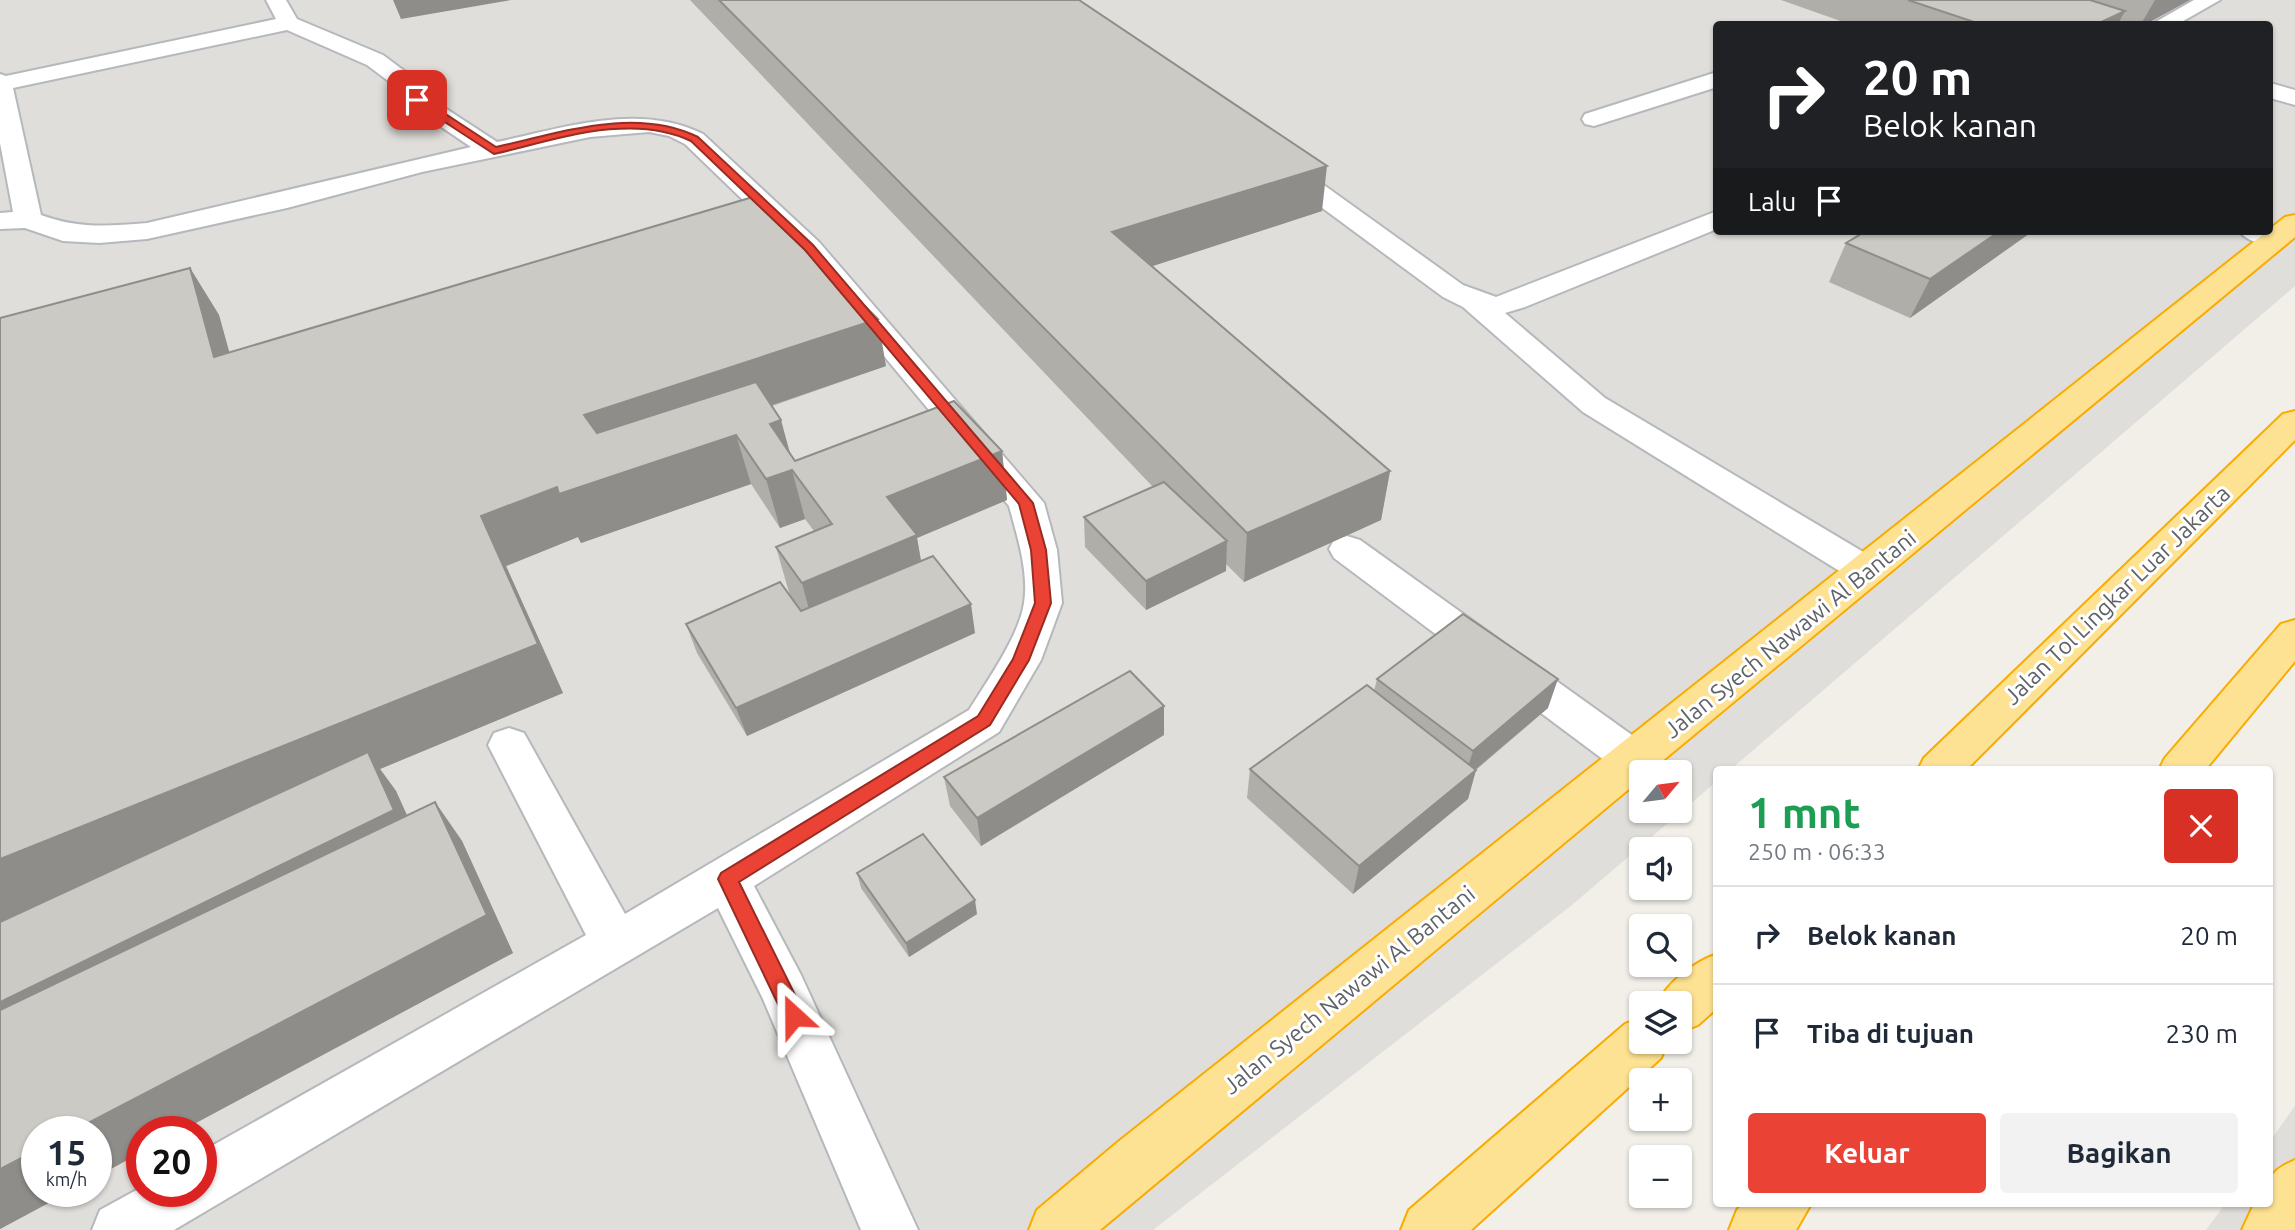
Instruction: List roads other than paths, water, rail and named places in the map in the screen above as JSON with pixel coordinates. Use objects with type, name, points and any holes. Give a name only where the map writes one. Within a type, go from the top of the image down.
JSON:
[{"type":"highway","name":"Jalan Syech Nawawi Al Bantani","points":[[1635,760],[1867,572],[2269,235]]},
{"type":"highway","name":"Jalan Tol Lingkar Luar Jakarta","points":[[1942,766],[2295,421]]},
{"type":"highway","points":[[2183,766],[2295,634]]},
{"type":"highway","name":"Jalan Syech Nawawi Al Bantani","points":[[1057,1230],[1148,1152],[1629,765]]},
{"type":"highway","points":[[1692,998],[1713,980]]},
{"type":"highway","points":[[1429,1230],[1629,1053]]},
{"type":"highway","points":[[2270,1230],[2295,1188]]},
{"type":"highway","points":[[1757,1230],[1780,1207]]},
{"type":"lane","points":[[276,0],[289,23]]},
{"type":"lane","points":[[2169,21],[2210,0]]},
{"type":"lane","points":[[27,220],[0,83],[289,23],[375,60],[399,78],[417,100],[494,150]]},
{"type":"lane","points":[[1594,119],[1713,80]]},
{"type":"lane","points":[[2273,91],[2295,98]]},
{"type":"lane","points":[[0,221],[27,220],[63,233],[99,235],[147,231],[286,200],[419,165],[590,130],[649,125],[676,130],[694,139],[809,248],[1026,503],[1039,550],[1043,603],[1021,660],[984,721],[727,879],[217,1174]]},
{"type":"lane","points":[[1261,151],[1453,291],[1473,301],[1594,405],[1867,572]]},
{"type":"lane","points":[[1473,301],[1496,306],[1515,302],[1713,221]]},
{"type":"lane","points":[[1347,549],[1635,760]]},
{"type":"lane","points":[[509,745],[616,944]]},
{"type":"lane","points":[[727,879],[784,991],[890,1230]]},
{"type":"lane","points":[[120,1230],[161,1207]]}]
